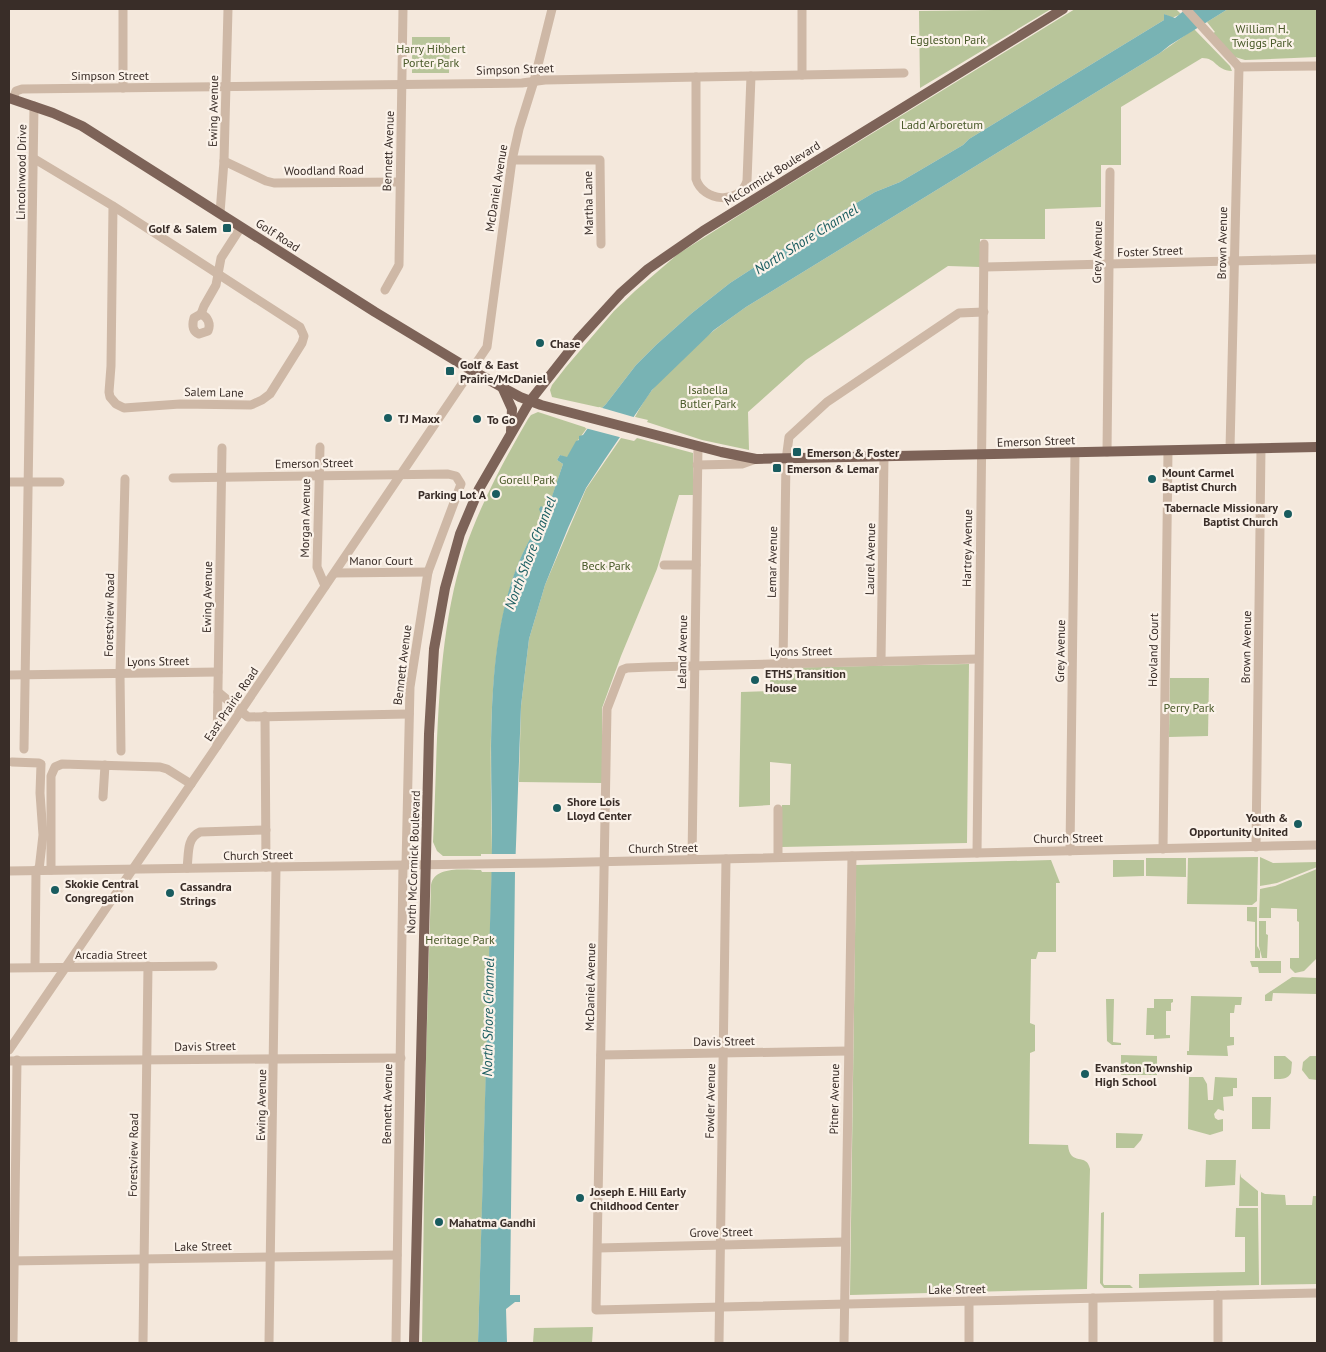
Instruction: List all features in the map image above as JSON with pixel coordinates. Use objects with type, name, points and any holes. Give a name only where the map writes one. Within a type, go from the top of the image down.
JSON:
[{"type":"main road","name":"McCormick Boulevard","points":[[530,401],[578,340],[621,292],[648,269],[710,226],[1063,9]]},
{"type":"main road","name":"Golf Road","points":[[11,99],[34,106],[82,126],[360,302],[503,389],[530,401]]},
{"type":"main road","points":[[503,389],[512,409],[510,435]]},
{"type":"main road","name":"Emerson Street","points":[[530,401],[756,460],[1317,447]]},
{"type":"main road","name":"North McCormick Boulevard","points":[[414,1343],[425,864],[434,649],[445,588],[460,534],[486,475],[530,401]]},
{"type":"street","points":[[122,88],[123,9]]},
{"type":"street","name":"Ewing Avenue","points":[[220,213],[224,161],[228,9]]},
{"type":"street","name":"Bennett Avenue","points":[[385,290],[399,265],[402,9]]},
{"type":"street","name":"McDaniel Avenue","points":[[471,370],[487,347],[512,160],[518,129],[534,81],[552,9]]},
{"type":"street","points":[[802,9],[802,75]]},
{"type":"street","points":[[1186,9],[1239,67],[1317,66]]},
{"type":"street","name":"Brown Avenue","points":[[1230,449],[1239,67]]},
{"type":"street","name":"Simpson Street","points":[[11,99],[16,91],[22,89],[402,84],[904,73]]},
{"type":"street","points":[[696,77],[697,184],[705,192],[723,198],[737,194],[746,186],[751,76]]},
{"type":"street","name":"Lincolnwood Drive","points":[[24,749],[30,482],[34,106]]},
{"type":"street","name":"Salem Lane","points":[[33,158],[113,206],[303,330],[302,343],[273,389],[262,400],[244,405],[180,404],[129,408],[116,404],[110,397],[113,206]]},
{"type":"street","name":"Martha Lane","points":[[512,160],[600,160],[601,244]]},
{"type":"street","name":"Woodland Road","points":[[224,161],[274,183],[399,182]]},
{"type":"street","name":"Grey Avenue","points":[[1107,452],[1110,172]]},
{"type":"street","points":[[201,314],[214,290],[221,258],[242,227]]},
{"type":"street","name":"Hartrey Avenue","points":[[977,853],[984,244]]},
{"type":"street","name":"Foster Street","points":[[984,267],[1317,259]]},
{"type":"street","points":[[786,460],[789,437],[827,402],[959,312],[984,312]]},
{"type":"street","name":"East Prairie Road","points":[[9,1050],[335,573],[471,370]]},
{"type":"street","name":"Leland Avenue","points":[[692,859],[698,446]]},
{"type":"street","name":"Morgan Avenue","points":[[320,447],[316,567],[326,586]]},
{"type":"street","name":"Ewing Avenue","points":[[217,746],[222,448]]},
{"type":"street","name":"Brown Avenue","points":[[1256,846],[1261,448]]},
{"type":"street","name":"Hovland Court","points":[[1163,849],[1168,451]]},
{"type":"street","name":"Grey Avenue","points":[[1070,851],[1075,452]]},
{"type":"street","name":"Laurel Avenue","points":[[881,661],[884,457]]},
{"type":"street","name":"Emerson Street","points":[[697,465],[742,464],[756,460]]},
{"type":"street","name":"Lemar Avenue","points":[[784,664],[786,460]]},
{"type":"street","name":"Emerson Street","points":[[173,478],[402,474],[448,474],[456,476]]},
{"type":"street","name":"Bennett Avenue","points":[[396,1343],[404,865],[410,687],[428,572],[461,484],[456,476]]},
{"type":"street","name":"Forestview Road","points":[[121,751],[120,674],[125,479]]},
{"type":"street","points":[[9,482],[60,482]]},
{"type":"street","points":[[664,565],[696,565]]},
{"type":"street","name":"Manor Court","points":[[335,573],[428,572]]},
{"type":"street","name":"Lyons Street","points":[[624,669],[695,665],[978,659]]},
{"type":"street","name":"McDaniel Avenue","points":[[596,1310],[607,709],[620,673],[624,669]]},
{"type":"street","name":"Lyons Street","points":[[9,676],[218,672]]},
{"type":"street","points":[[218,692],[248,717],[409,714]]},
{"type":"street","points":[[265,716],[266,867]]},
{"type":"street","points":[[12,762],[41,764],[40,793],[43,835],[37,870],[35,968]]},
{"type":"street","points":[[50,870],[51,776],[55,767],[62,764],[166,769],[191,784]]},
{"type":"street","points":[[103,797],[105,765]]},
{"type":"street","points":[[778,809],[778,857]]},
{"type":"street","points":[[187,868],[190,843],[194,835],[200,832],[266,830]]},
{"type":"street","name":"Church Street","points":[[9,871],[604,862],[1317,845]]},
{"type":"street","name":"Pitner Avenue","points":[[844,1343],[852,856]]},
{"type":"street","name":"Fowler Avenue","points":[[719,1343],[726,859]]},
{"type":"street","name":"Ewing Avenue","points":[[269,1343],[276,867]]},
{"type":"street","name":"Forestview Road","points":[[143,1343],[148,966]]},
{"type":"street","name":"Arcadia Street","points":[[9,968],[213,966]]},
{"type":"street","name":"Davis Street","points":[[601,1055],[848,1051]]},
{"type":"street","name":"Davis Street","points":[[13,1061],[401,1058]]},
{"type":"street","points":[[13,1061],[13,1343]]},
{"type":"street","name":"Grove Street","points":[[598,1248],[845,1242]]},
{"type":"street","name":"Lake Street","points":[[12,1261],[397,1255]]},
{"type":"street","name":"Lake Street","points":[[596,1310],[1317,1293]]},
{"type":"street","points":[[1218,1296],[1218,1343]]},
{"type":"street","points":[[1093,1298],[1093,1343]]},
{"type":"street","points":[[969,1301],[969,1343]]},
{"type":"green space","name":"Eggleston Park","points":[[1051,9],[920,88],[919,11]]},
{"type":"green space","name":"Ladd Arboretum","points":[[1075,9],[1176,9],[1181,14],[1172,18],[1164,14],[1164,20],[969,139],[963,145],[900,182],[875,192],[826,221],[730,283],[656,345],[636,365],[602,408],[552,397],[550,390],[552,385],[614,311],[678,254]]},
{"type":"green space","name":"William H. Twiggs Park","points":[[1228,9],[1317,9],[1317,57],[1245,60],[1235,57],[1213,33],[1215,32],[1207,22]]},
{"type":"green space","name":"Isabella Butler Park","points":[[1194,29],[1230,66],[1232,71],[1222,69],[1211,60],[1202,58],[1121,107],[1121,165],[1101,165],[1101,207],[1045,209],[1045,239],[980,239],[980,267],[948,266],[806,360],[748,412],[749,450],[702,440],[635,417],[656,385],[669,370],[699,343],[746,307],[1160,53]]},
{"type":"green space","name":"Harry Hibbert Porter Park","points":[[412,37],[450,37],[449,73],[412,73]]},
{"type":"green space","name":"Gorell Park","points":[[538,412],[587,428],[567,458],[560,455],[557,460],[563,464],[547,512],[541,507],[543,519],[523,553],[509,592],[499,635],[491,726],[492,854],[481,854],[481,856],[443,856],[437,851],[433,842],[437,733],[443,659],[455,586],[464,552],[477,517],[528,419],[531,415]]},
{"type":"green space","name":"Beck Park","points":[[621,438],[634,441],[637,438],[693,453],[693,495],[679,495],[657,569],[602,708],[602,783],[519,782],[521,706],[529,639],[545,585],[586,489]]},
{"type":"green space","points":[[969,664],[967,843],[782,847],[782,805],[790,805],[791,764],[770,762],[770,805],[739,807],[741,692],[770,691],[770,668]]},
{"type":"green space","name":"Perry Park","points":[[1170,678],[1209,678],[1208,736],[1169,737]]},
{"type":"green space","points":[[1258,857],[1257,901],[1252,905],[1187,904],[1188,858]]},
{"type":"green space","points":[[1260,857],[1273,863],[1317,862],[1317,867],[1277,883],[1260,886]]},
{"type":"green space","points":[[1146,858],[1186,858],[1186,877],[1146,876]]},
{"type":"green space","points":[[1051,860],[1060,883],[1056,883],[1056,952],[1038,952],[1036,959],[1031,959],[1030,1023],[1035,1025],[1035,1051],[1030,1053],[1029,1144],[1068,1145],[1072,1156],[1086,1161],[1090,1169],[1087,1289],[850,1295],[856,865]]},
{"type":"green space","points":[[1113,860],[1144,860],[1144,876],[1113,877]]},
{"type":"green space","name":"Heritage Park","points":[[459,869],[481,870],[482,872],[492,872],[478,1343],[422,1343],[426,1059],[431,885],[433,879],[444,871]]},
{"type":"green space","points":[[1317,869],[1317,958],[1304,971],[1295,973],[1290,968],[1290,958],[1299,958],[1297,909],[1271,908],[1271,918],[1259,918],[1260,889],[1275,886]]},
{"type":"green space","points":[[1247,907],[1257,907],[1257,946],[1260,951],[1260,958],[1255,958],[1255,922],[1247,921]]},
{"type":"green space","points":[[1259,921],[1266,921],[1266,934],[1268,935],[1267,958],[1262,958],[1259,946]]},
{"type":"green space","points":[[1250,961],[1281,961],[1281,973],[1259,973],[1258,967],[1252,967]]},
{"type":"green space","points":[[1292,977],[1317,978],[1317,994],[1273,993],[1272,1001],[1265,1001],[1265,995]]},
{"type":"green space","points":[[1191,996],[1242,997],[1241,1005],[1235,1005],[1234,1013],[1230,1013],[1230,1037],[1234,1037],[1234,1045],[1227,1046],[1228,1056],[1187,1055],[1187,1051],[1189,1051]]},
{"type":"green space","points":[[1106,999],[1114,999],[1113,1042],[1121,1043],[1121,1045],[1112,1045],[1107,1041]]},
{"type":"green space","points":[[1154,999],[1173,999],[1171,1011],[1166,1011],[1166,1035],[1170,1035],[1170,1038],[1154,1039],[1154,1035],[1146,1035],[1147,1008],[1154,1008]]},
{"type":"green space","points":[[1121,1055],[1157,1056],[1157,1075],[1121,1075]]},
{"type":"green space","points":[[1274,1056],[1285,1056],[1292,1062],[1291,1073],[1288,1077],[1274,1079]]},
{"type":"green space","points":[[1310,1056],[1317,1056],[1317,1080],[1309,1079],[1302,1070],[1303,1062]]},
{"type":"green space","points":[[1189,1077],[1203,1077],[1207,1084],[1208,1100],[1213,1100],[1215,1077],[1237,1078],[1237,1088],[1233,1088],[1233,1096],[1223,1097],[1224,1111],[1218,1109],[1214,1114],[1218,1120],[1223,1119],[1223,1131],[1210,1135],[1188,1129]]},
{"type":"green space","points":[[1252,1097],[1271,1097],[1270,1129],[1252,1129]]},
{"type":"green space","points":[[1116,1133],[1143,1134],[1141,1140],[1134,1148],[1116,1148]]},
{"type":"green space","points":[[1206,1160],[1236,1160],[1235,1185],[1205,1187]]},
{"type":"green space","points":[[1240,1173],[1241,1177],[1258,1191],[1258,1206],[1239,1206]]},
{"type":"green space","points":[[1261,1192],[1285,1195],[1286,1205],[1312,1205],[1313,1196],[1317,1196],[1317,1284],[1261,1285]]},
{"type":"green space","points":[[1236,1208],[1258,1208],[1259,1285],[1139,1288],[1139,1274],[1245,1272],[1245,1237],[1235,1237]]},
{"type":"green space","points":[[1104,1212],[1103,1283],[1104,1285],[1130,1285],[1133,1288],[1104,1288],[1100,1283],[1101,1213]]},
{"type":"green space","points":[[593,1327],[592,1343],[533,1343],[534,1328]]},
{"type":"water","name":"North Shore Channel","points":[[1186,9],[1228,9],[1160,53],[746,307],[714,330],[652,390],[586,488],[545,585],[529,639],[521,706],[515,872],[510,1295],[520,1295],[520,1302],[515,1302],[506,1309],[507,1343],[478,1343],[491,878],[492,712],[495,670],[500,628],[510,588],[524,551],[543,519],[539,509],[541,506],[547,511],[563,464],[557,460],[560,455],[567,457],[576,441],[579,440],[579,436],[583,435],[636,365],[692,313],[730,283],[826,221],[875,192],[900,182],[963,145],[969,139],[1164,20],[1164,14],[1175,18]]},
{"type":"pier","points":[[599,407],[637,418],[623,438],[585,428]]},
{"type":"pier","points":[[490,854],[518,854],[517,872],[489,872]]},
{"type":"place","name":"Golf & Salem","points":[[227,228]]},
{"type":"place","name":"Chase","points":[[540,343]]},
{"type":"place","name":"Golf & East Prairie/McDaniel","points":[[450,371]]},
{"type":"place","name":"TJ Maxx","points":[[388,418]]},
{"type":"place","name":"To Go","points":[[477,419]]},
{"type":"place","name":"Emerson & Foster","points":[[797,452]]},
{"type":"place","name":"Emerson & Lemar","points":[[777,468]]},
{"type":"place","name":"Mount Carmel Baptist Church","points":[[1152,479]]},
{"type":"place","name":"Parking Lot A","points":[[496,494]]},
{"type":"place","name":"Tabernacle Missionary Baptist Church","points":[[1288,514]]},
{"type":"place","name":"ETHS Transition House","points":[[755,680]]},
{"type":"place","name":"Shore Lois Lloyd Center","points":[[557,808]]},
{"type":"place","name":"Youth & Opportunity United","points":[[1298,824]]},
{"type":"place","name":"Skokie Central Congregation","points":[[55,890]]},
{"type":"place","name":"Cassandra Strings","points":[[170,893]]},
{"type":"place","name":"Evanston Township High School","points":[[1085,1074]]},
{"type":"place","name":"Joseph E. Hill Early Childhood Center","points":[[580,1198]]},
{"type":"place","name":"Mahatma Gandhi","points":[[439,1222]]}]
